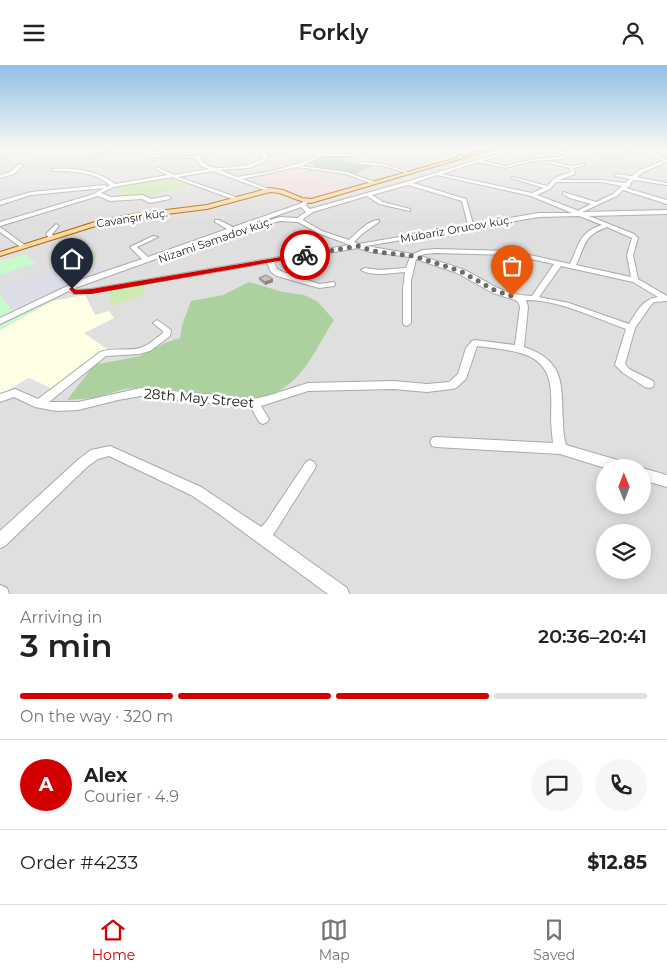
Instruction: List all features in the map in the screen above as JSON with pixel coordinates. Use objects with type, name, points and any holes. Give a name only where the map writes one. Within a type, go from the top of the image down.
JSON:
[{"type":"main road","points":[[271,190],[306,206],[407,174]]},
{"type":"main road","name":"Cavanşır küç.","points":[[0,254],[110,220],[200,208],[271,190]]},
{"type":"street","points":[[93,174],[113,186]]},
{"type":"street","points":[[169,174],[237,199]]},
{"type":"street","points":[[28,194],[113,186],[188,174]]},
{"type":"street","points":[[227,174],[271,190]]},
{"type":"street","points":[[238,178],[258,174]]},
{"type":"street","points":[[349,174],[375,183]]},
{"type":"street","points":[[0,321],[55,294],[72,289],[83,282],[232,229],[306,206],[368,195],[437,174],[533,195],[634,237],[630,255],[635,280]]},
{"type":"street","points":[[533,195],[548,188],[558,178],[572,174]]},
{"type":"street","points":[[594,174],[601,181]]},
{"type":"street","points":[[576,213],[615,195],[626,187],[638,174]]},
{"type":"street","points":[[618,175],[667,184]]},
{"type":"street","points":[[464,179],[470,176]]},
{"type":"street","points":[[513,178],[548,188]]},
{"type":"street","points":[[554,181],[601,181],[626,187],[667,202]]},
{"type":"street","points":[[408,183],[464,200],[471,227]]},
{"type":"street","points":[[0,203],[45,186]]},
{"type":"street","points":[[0,223],[99,194],[100,191],[113,186]]},
{"type":"street","points":[[565,193],[572,197],[597,204]]},
{"type":"street","points":[[99,194],[110,199],[143,197],[150,201],[168,197]]},
{"type":"street","points":[[368,195],[381,203],[408,210]]},
{"type":"street","points":[[280,219],[281,216],[306,206]]},
{"type":"street","points":[[306,206],[300,220],[302,224],[315,230],[378,252],[414,256],[460,271],[496,291],[518,298],[534,298],[578,309],[631,328]]},
{"type":"street","name":"Mübariz Orucov küç.","points":[[72,289],[74,292],[91,291],[539,215],[667,211]]},
{"type":"street","name":"Nizami Səmədov küç.","points":[[130,265],[153,261],[248,227],[280,219],[300,220]]},
{"type":"street","points":[[217,221],[232,229]]},
{"type":"street","points":[[350,243],[377,221]]},
{"type":"street","points":[[572,266],[581,251],[585,235],[593,229],[606,225]]},
{"type":"street","points":[[51,237],[49,234],[56,226]]},
{"type":"street","points":[[0,229],[24,247]]},
{"type":"street","points":[[147,259],[133,247],[155,237]]},
{"type":"street","points":[[414,256],[428,252],[490,251],[512,253],[635,280],[667,298]]},
{"type":"street","points":[[407,323],[407,291],[405,285],[408,270],[414,256]]},
{"type":"street","points":[[270,261],[274,269],[280,274],[319,286],[331,284]]},
{"type":"street","points":[[534,298],[559,263]]},
{"type":"street","points":[[365,270],[379,272],[408,270]]},
{"type":"street","points":[[518,298],[524,307],[519,349]]},
{"type":"street","points":[[650,385],[626,371],[620,365],[631,328],[648,303],[667,298]]},
{"type":"street","points":[[39,404],[103,354],[113,351],[139,351],[150,347],[167,334],[167,330],[157,323]]},
{"type":"street","name":"28th May Street","points":[[2,397],[15,393],[39,404],[67,407],[141,392],[254,403],[270,401],[295,390],[308,387],[393,385],[441,387],[457,382],[462,376],[471,348],[475,343],[519,349],[536,355],[544,361],[555,379],[558,390],[557,425],[560,449]]},
{"type":"street","points":[[254,403],[263,419]]},
{"type":"street","points":[[436,442],[560,449],[596,460]]},
{"type":"street","points":[[0,541],[83,463],[95,454],[110,451],[196,491],[262,536],[341,594]]},
{"type":"street","points":[[262,536],[272,527],[310,466]]},
{"type":"street","points":[[651,477],[667,481]]},
{"type":"shaded area","points":[[0,174],[667,174],[667,594],[0,594]]},
{"type":"shaded area","points":[[267,174],[309,174],[335,180],[332,182],[346,188],[314,197],[309,195],[297,198],[256,176]]},
{"type":"shaded area","points":[[415,174],[423,174],[314,206],[309,202],[328,199]]},
{"type":"shaded area","points":[[70,267],[82,278],[67,284],[66,297],[52,301],[45,297],[17,310],[11,309],[0,294],[0,289]]},
{"type":"shaded area","points":[[85,295],[95,315],[109,311],[114,318],[84,333],[107,349],[55,390],[29,378],[0,395],[0,330],[52,301]]},
{"type":"shaded area","points":[[29,378],[52,389],[37,400],[12,388]]},
{"type":"green space","points":[[171,178],[189,187],[147,195],[123,196],[118,187]]},
{"type":"green space","points":[[92,251],[100,257],[63,270],[56,262]]},
{"type":"green space","points":[[25,254],[36,263],[0,275],[0,261]]},
{"type":"green space","points":[[249,282],[283,292],[304,295],[317,301],[334,320],[303,370],[282,389],[253,399],[148,387],[124,389],[95,398],[67,400],[94,365],[140,356],[165,343],[180,338],[182,325],[191,301],[223,295]]},
{"type":"green space","points":[[143,285],[144,295],[111,306],[109,291]]},
{"type":"green space","points":[[0,294],[11,309],[45,297],[52,301],[0,330]]},
{"type":"building","points":[[266,275],[273,279],[265,282],[259,278]]},
{"type":"way so far","points":[[305,255],[358,246],[378,252],[414,256],[460,271],[496,291],[512,296]]},
{"type":"route","points":[[72,289],[72,291],[78,293],[305,255]]}]
